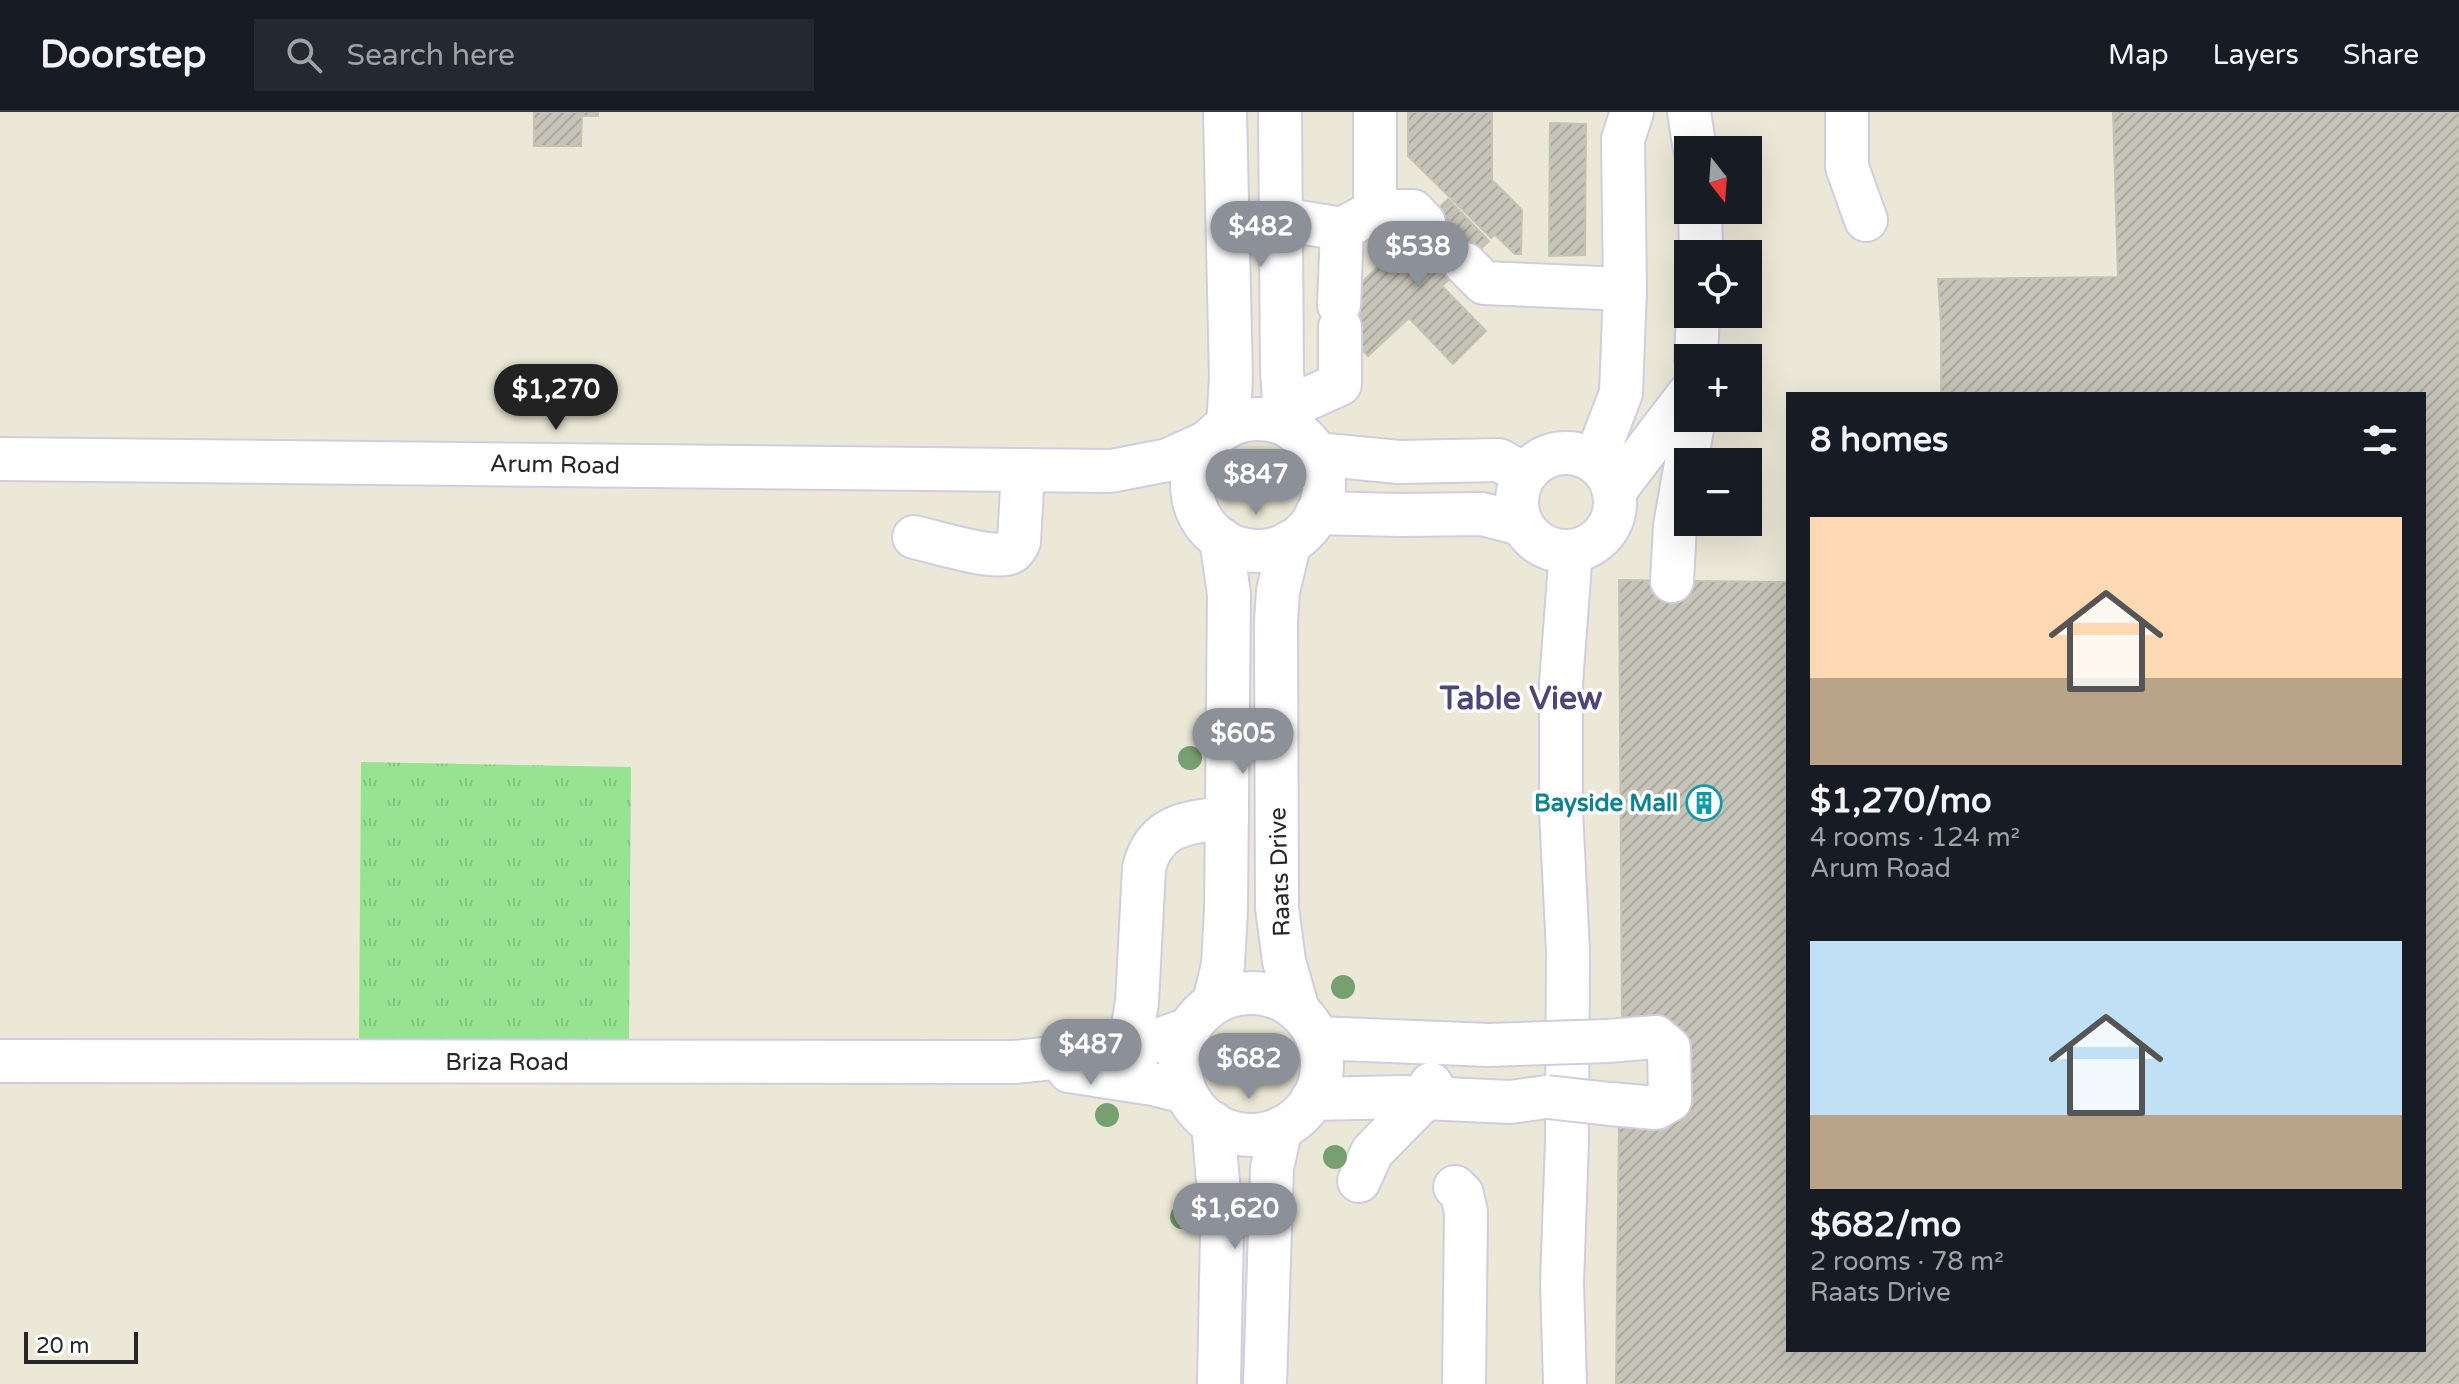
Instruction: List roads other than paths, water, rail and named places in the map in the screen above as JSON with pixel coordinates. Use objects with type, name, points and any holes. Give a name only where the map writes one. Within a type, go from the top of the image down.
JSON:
[{"type":"street","points":[[1218,434],[1231,379],[1225,112]]},
{"type":"street","points":[[1280,112],[1282,371],[1299,431],[1321,465],[1324,489],[1304,528],[1277,548],[1248,550],[1234,547],[1208,524],[1191,485],[1195,462],[1218,434],[1241,421],[1270,420],[1299,431],[1399,462],[1499,460],[1524,474]]},
{"type":"street","points":[[1299,431],[1340,384],[1340,316],[1375,112]]},
{"type":"street","points":[[1605,477],[1621,393],[1625,289],[1623,139],[1632,112]]},
{"type":"street","points":[[1689,112],[1693,136]]},
{"type":"street","points":[[1847,112],[1847,167],[1866,220],[1874,178],[1874,112]]},
{"type":"street","points":[[1281,219],[1358,220],[1413,211],[1424,223]]},
{"type":"street","points":[[1465,264],[1484,283],[1625,289]]},
{"type":"street","points":[[1605,477],[1638,463],[1674,414]]},
{"type":"street","points":[[1672,581],[1675,526],[1692,432]]},
{"type":"street","name":"Arum Road","points":[[0,459],[1111,471],[1168,460],[1218,434]]},
{"type":"street","points":[[1567,452],[1583,455],[1605,477],[1615,509],[1605,531],[1587,546],[1571,551],[1541,545],[1521,524],[1516,507],[1517,490],[1524,474],[1550,454],[1567,452]]},
{"type":"street","points":[[914,537],[995,555],[1009,554],[1018,547],[1019,542],[1023,471]]},
{"type":"street","name":"Arum Road","points":[[1111,471],[1164,490],[1208,524]]},
{"type":"street","points":[[1304,528],[1482,514],[1521,524]]},
{"type":"street","name":"Raats Drive","points":[[1201,1016],[1223,965],[1227,818],[1229,594],[1208,524]]},
{"type":"street","name":"Raats Drive","points":[[1304,528],[1281,572],[1276,621],[1277,908],[1284,961],[1312,1056]]},
{"type":"street","points":[[1565,1383],[1562,1283],[1567,1141],[1568,951],[1561,811],[1561,683],[1571,551]]},
{"type":"street","points":[[1129,1050],[1137,1002],[1147,855],[1152,844],[1178,826],[1227,818]]},
{"type":"street","points":[[1312,1056],[1299,1116],[1268,1133],[1240,1134],[1213,1123],[1193,1105],[1181,1077],[1182,1044],[1201,1016],[1231,995],[1258,993],[1283,1000],[1312,1056],[1403,1097],[1481,1074],[1607,1041],[1656,1037],[1669,1048],[1670,1100],[1656,1108],[1547,1097],[1510,1102],[1481,1074],[1312,1056]]},
{"type":"street","name":"Briza Road","points":[[0,1061],[1014,1062],[1129,1050],[1201,1016]]},
{"type":"street","name":"Briza Road","points":[[1014,1062],[1185,1092]]},
{"type":"street","points":[[1359,1181],[1372,1152],[1428,1090]]},
{"type":"street","points":[[1213,1123],[1222,1229],[1219,1384]]},
{"type":"street","points":[[1265,1384],[1272,1168],[1281,1128]]},
{"type":"street","points":[[1455,1187],[1462,1194],[1466,1212],[1464,1384]]},
{"type":"street","points":[[1266,1319],[1288,1384]]},
{"type":"tunnel","points":[[1424,223],[1465,264]]},
{"type":"place","name":"Bayside Mall","points":[[1704,803]]},
{"type":"district","name":"Table View","points":[[1521,699]]}]
